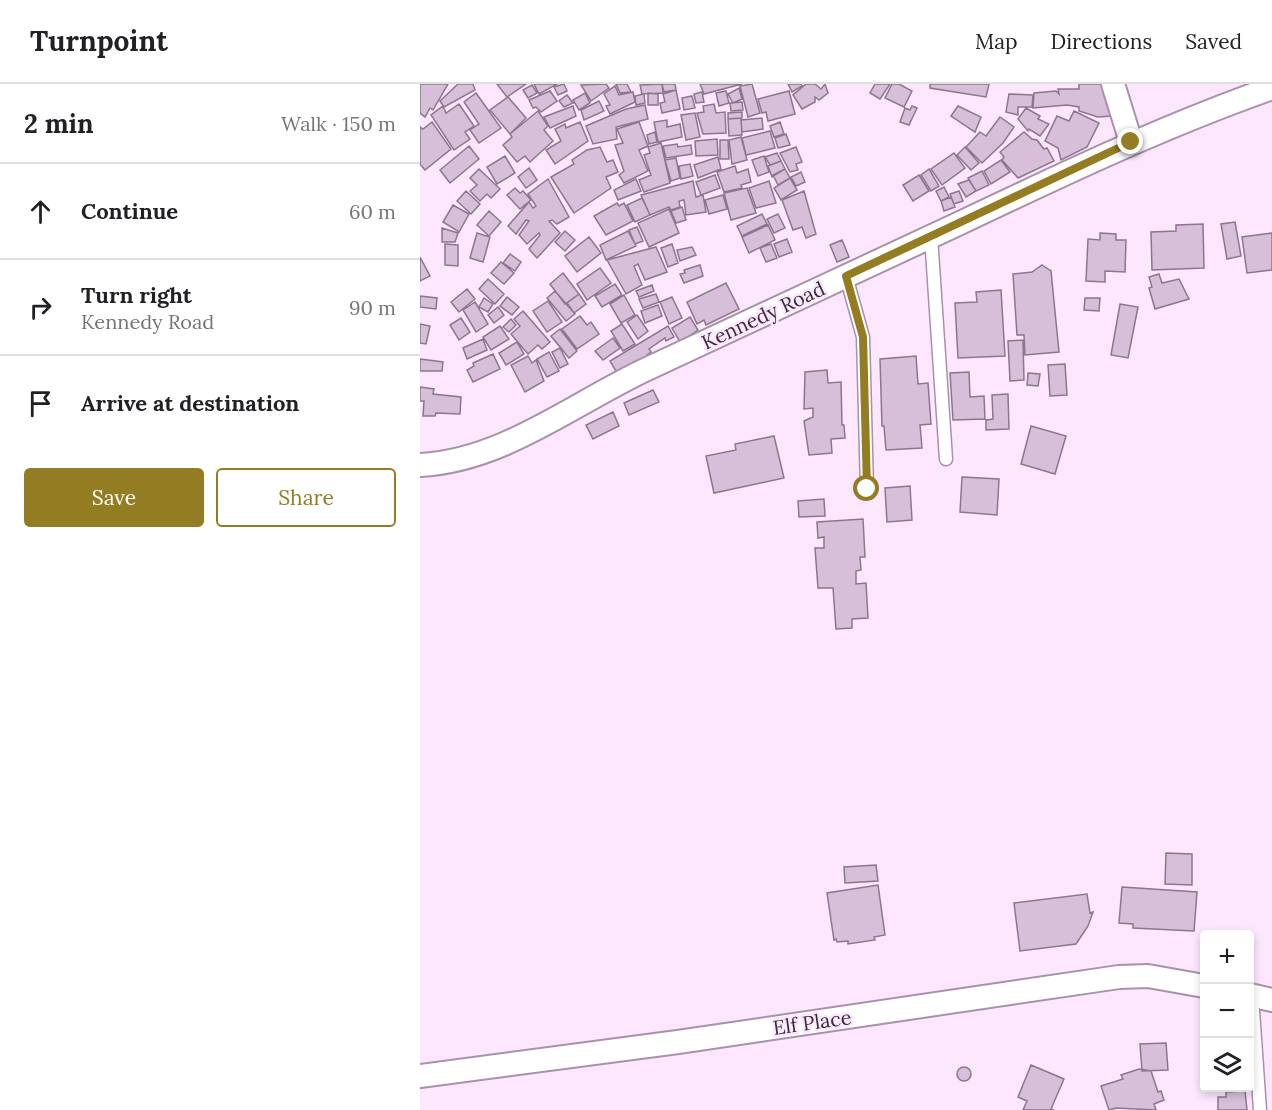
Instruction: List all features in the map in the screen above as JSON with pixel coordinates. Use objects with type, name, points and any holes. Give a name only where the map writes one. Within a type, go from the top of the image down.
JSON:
[{"type":"street","points":[[1113,84],[1131,142]]},
{"type":"street","name":"Kennedy Road","points":[[420,465],[439,464],[473,456],[533,430],[637,374],[1131,142],[1272,88]]},
{"type":"street","name":"Elf Place","points":[[420,1076],[678,1042],[1119,977],[1148,976],[1200,985]]},
{"type":"lane","points":[[931,236],[946,459]]},
{"type":"lane","points":[[846,276],[863,337],[867,489]]},
{"type":"lane","points":[[1258,997],[1260,1110]]},
{"type":"building","points":[[420,84],[448,84],[433,110],[430,108],[425,117],[420,113]]},
{"type":"building","points":[[458,84],[473,84],[475,90],[444,107],[440,101]]},
{"type":"building","points":[[497,84],[526,84],[507,97]]},
{"type":"building","points":[[534,84],[557,84],[539,94]]},
{"type":"building","points":[[564,84],[567,91],[558,95],[554,87]]},
{"type":"building","points":[[606,84],[609,88],[591,101],[581,85]]},
{"type":"building","points":[[616,84],[627,84],[631,92],[620,93]]},
{"type":"building","points":[[662,84],[675,84],[676,90],[664,92]]},
{"type":"building","points":[[662,84],[663,93],[642,94],[640,85]]},
{"type":"building","points":[[700,84],[742,84],[704,94]]},
{"type":"building","points":[[752,84],[760,113],[748,117],[740,86]]},
{"type":"building","points":[[788,84],[801,84],[802,86],[792,92]]},
{"type":"building","points":[[806,84],[815,84],[821,89],[825,84],[828,93],[819,100],[815,97],[815,102],[802,109],[793,95]]},
{"type":"building","points":[[875,84],[890,84],[880,99],[870,93]]},
{"type":"building","points":[[892,84],[899,84],[912,91],[904,107],[885,98]]},
{"type":"building","points":[[930,84],[989,84],[986,97],[930,88]]},
{"type":"building","points":[[1079,84],[1107,84],[1111,116],[1098,117],[1079,111],[1079,107],[1067,105],[1033,108],[1034,93],[1056,91],[1059,94],[1058,89],[1079,89]]},
{"type":"building","points":[[532,85],[537,93],[528,98],[523,90]]},
{"type":"building","points":[[615,86],[619,95],[633,92],[635,102],[610,114],[606,106],[610,105],[604,94]]},
{"type":"building","points":[[739,88],[742,99],[733,103],[728,94]]},
{"type":"building","points":[[676,90],[680,109],[662,113],[660,103],[665,102],[663,94]]},
{"type":"building","points":[[550,91],[557,101],[541,112],[536,107],[533,108],[529,100]]},
{"type":"building","points":[[726,91],[729,103],[719,106],[716,93]]},
{"type":"building","points":[[789,91],[795,114],[768,121],[766,112],[762,113],[758,99]]},
{"type":"building","points":[[702,92],[704,102],[696,103],[694,94]]},
{"type":"building","points":[[476,93],[501,128],[479,143],[470,130],[479,124],[464,102]]},
{"type":"building","points":[[585,93],[590,103],[579,110],[573,100]]},
{"type":"building","points":[[648,93],[658,94],[658,105],[648,105]]},
{"type":"building","points":[[644,94],[645,103],[636,105],[635,96]]},
{"type":"building","points":[[1009,94],[1033,95],[1032,107],[1018,107],[1018,115],[1006,112]]},
{"type":"building","points":[[567,95],[573,103],[564,107],[559,101]]},
{"type":"building","points":[[692,96],[695,108],[684,110],[682,98]]},
{"type":"building","points":[[508,97],[526,118],[510,134],[490,110]]},
{"type":"building","points":[[599,101],[604,111],[584,120],[581,110]]},
{"type":"building","points":[[742,102],[743,110],[731,111],[730,103]]},
{"type":"building","points":[[459,104],[474,126],[465,132],[470,139],[454,150],[431,115],[443,106],[446,113]]},
{"type":"building","points":[[714,104],[716,113],[725,112],[726,133],[703,134],[697,113],[704,112],[703,106]]},
{"type":"building","points":[[645,105],[648,119],[616,127],[617,139],[593,144],[586,126],[626,109]]},
{"type":"building","points":[[573,106],[576,116],[550,128],[544,117]]},
{"type":"building","points":[[912,106],[917,108],[909,125],[900,122],[905,108],[910,110]]},
{"type":"building","points":[[958,106],[981,117],[975,132],[951,116]]},
{"type":"building","points":[[1026,108],[1040,116],[1038,119],[1049,124],[1040,136],[1029,129],[1028,131],[1018,119]]},
{"type":"building","points":[[538,111],[548,126],[544,130],[553,141],[530,162],[525,156],[517,162],[503,145],[512,137],[510,134]]},
{"type":"building","points":[[1074,111],[1099,123],[1087,147],[1061,160],[1058,148],[1045,141],[1057,116],[1069,121]]},
{"type":"building","points":[[742,112],[742,118],[728,119],[728,113]]},
{"type":"building","points":[[695,113],[700,137],[686,140],[681,115]]},
{"type":"building","points":[[1000,117],[1014,127],[1003,143],[982,163],[966,147],[980,132],[986,136]]},
{"type":"building","points":[[741,118],[742,135],[729,136],[728,119]]},
{"type":"building","points":[[762,118],[763,129],[742,132],[741,120]]},
{"type":"building","points":[[667,120],[667,127],[680,124],[682,137],[658,142],[654,122]]},
{"type":"building","points":[[432,122],[451,149],[425,170],[420,164],[420,127],[423,129]]},
{"type":"building","points":[[580,122],[588,141],[555,164],[546,150],[561,141],[555,129],[565,124],[566,128]]},
{"type":"building","points":[[639,122],[648,146],[639,150],[648,171],[624,183],[619,175],[624,171],[615,145],[623,143],[617,129]]},
{"type":"building","points":[[780,122],[784,134],[774,137],[770,126]]},
{"type":"building","points":[[770,131],[775,148],[746,155],[742,138]]},
{"type":"building","points":[[655,132],[657,142],[649,144],[647,135]]},
{"type":"building","points":[[1024,132],[1037,140],[1044,149],[1047,148],[1054,161],[1018,178],[1002,160],[1004,157],[1000,152]]},
{"type":"building","points":[[786,134],[790,145],[778,148],[775,138]]},
{"type":"building","points":[[741,137],[747,160],[732,164],[729,140]]},
{"type":"building","points":[[717,139],[718,155],[696,156],[695,141]]},
{"type":"building","points":[[720,140],[728,140],[729,159],[720,159]]},
{"type":"building","points":[[661,143],[670,183],[644,192],[639,180],[651,175],[644,155],[650,153],[648,147]]},
{"type":"building","points":[[677,144],[678,147],[691,145],[692,154],[666,158],[663,146]]},
{"type":"building","points":[[469,146],[479,159],[450,183],[440,170]]},
{"type":"building","points":[[600,147],[607,162],[613,160],[618,172],[606,177],[611,188],[574,213],[551,177],[574,164],[572,160],[587,150]]},
{"type":"building","points":[[796,147],[802,162],[796,164],[798,170],[790,172],[780,153]]},
{"type":"building","points":[[965,147],[979,163],[971,170],[957,155]]},
{"type":"building","points":[[777,153],[781,161],[770,165],[765,157]]},
{"type":"building","points":[[954,153],[965,168],[942,185],[931,169]]},
{"type":"building","points":[[505,156],[515,173],[497,184],[487,167]]},
{"type":"building","points":[[764,156],[769,172],[758,176],[752,160]]},
{"type":"building","points":[[718,157],[721,169],[698,178],[694,165]]},
{"type":"building","points":[[676,158],[680,178],[671,181],[665,160]]},
{"type":"building","points":[[1001,160],[1010,172],[991,184],[984,171]]},
{"type":"building","points":[[781,161],[785,169],[772,177],[768,166]]},
{"type":"building","points":[[690,164],[693,176],[681,179],[679,166]]},
{"type":"building","points":[[735,166],[737,173],[748,169],[751,182],[741,185],[742,188],[724,192],[717,172]]},
{"type":"building","points":[[529,168],[537,180],[526,188],[518,177]]},
{"type":"building","points":[[479,169],[500,189],[491,198],[487,194],[480,201],[470,191],[477,185],[470,178]]},
{"type":"building","points":[[785,169],[790,178],[778,185],[773,175]]},
{"type":"building","points":[[929,169],[939,186],[931,191],[921,175]]},
{"type":"building","points":[[982,171],[989,185],[976,191],[968,178]]},
{"type":"building","points":[[801,172],[805,182],[796,186],[791,177]]},
{"type":"building","points":[[715,175],[720,188],[701,195],[696,182]]},
{"type":"building","points":[[919,175],[929,191],[913,201],[903,185]]},
{"type":"building","points":[[790,178],[797,190],[781,200],[774,188]]},
{"type":"building","points":[[548,179],[569,217],[557,224],[552,220],[549,221],[560,233],[537,258],[529,249],[540,235],[539,233],[527,244],[519,235],[529,221],[526,220],[516,234],[508,226],[529,202],[533,208],[536,206],[528,194]]},
{"type":"building","points":[[636,179],[641,191],[618,200],[614,190]]},
{"type":"building","points":[[969,180],[976,191],[966,197],[958,184]]},
{"type":"building","points":[[693,181],[696,197],[703,195],[706,212],[686,215],[684,200],[679,201],[680,207],[671,210],[669,207],[650,215],[641,195]]},
{"type":"building","points":[[769,181],[776,203],[756,208],[749,188]]},
{"type":"building","points":[[944,187],[949,197],[941,201],[936,191]]},
{"type":"building","points":[[515,188],[520,193],[523,191],[531,200],[520,209],[507,195]]},
{"type":"building","points":[[747,188],[756,213],[731,220],[724,193]]},
{"type":"building","points":[[466,191],[480,204],[471,214],[457,201]]},
{"type":"building","points":[[804,191],[816,234],[806,238],[802,227],[793,230],[782,200]]},
{"type":"building","points":[[959,191],[963,201],[954,204],[950,194]]},
{"type":"building","points":[[723,195],[727,209],[709,214],[705,200]]},
{"type":"building","points":[[951,197],[955,207],[944,211],[941,201]]},
{"type":"building","points":[[642,198],[650,215],[635,222],[627,205]]},
{"type":"building","points":[[617,203],[619,206],[624,203],[633,221],[606,235],[594,216]]},
{"type":"building","points":[[453,205],[469,214],[459,232],[443,222]]},
{"type":"building","points":[[682,207],[686,220],[676,223],[671,211]]},
{"type":"building","points":[[669,209],[679,233],[649,247],[638,223]]},
{"type":"building","points":[[489,211],[501,222],[489,236],[477,225]]},
{"type":"building","points":[[762,214],[767,224],[742,236],[737,226]]},
{"type":"building","points":[[778,214],[785,228],[774,233],[767,219]]},
{"type":"building","points":[[1235,222],[1241,256],[1227,259],[1221,224]]},
{"type":"building","points":[[1203,224],[1204,268],[1152,270],[1151,232],[1176,231],[1176,225]]},
{"type":"building","points":[[768,225],[775,240],[749,253],[742,237]]},
{"type":"building","points":[[637,227],[643,241],[635,244],[629,230]]},
{"type":"building","points":[[442,228],[458,233],[455,242],[442,242]]},
{"type":"building","points":[[565,231],[575,240],[565,251],[555,242]]},
{"type":"building","points":[[628,231],[636,246],[606,260],[600,245]]},
{"type":"building","points":[[477,233],[490,237],[483,262],[470,258]]},
{"type":"building","points":[[1100,233],[1116,234],[1116,240],[1126,240],[1125,272],[1105,271],[1105,282],[1086,281],[1088,239],[1100,240]]},
{"type":"building","points":[[1272,233],[1272,270],[1247,273],[1242,237]]},
{"type":"building","points":[[589,237],[601,253],[577,272],[565,256]]},
{"type":"building","points":[[787,239],[792,252],[779,257],[774,244]]},
{"type":"building","points":[[842,240],[849,257],[837,262],[830,245]]},
{"type":"building","points":[[445,244],[458,245],[458,266],[445,265]]},
{"type":"building","points":[[672,244],[678,263],[668,267],[661,248]]},
{"type":"building","points":[[771,244],[777,258],[766,262],[760,248]]},
{"type":"building","points":[[656,247],[667,272],[645,280],[638,264],[634,266],[642,285],[626,294],[607,260]]},
{"type":"building","points":[[692,247],[696,255],[680,261],[677,250]]},
{"type":"building","points":[[510,254],[521,262],[515,271],[503,263]]},
{"type":"building","points":[[420,257],[430,276],[420,281]]},
{"type":"building","points":[[501,262],[514,273],[504,284],[491,273]]},
{"type":"building","points":[[700,265],[703,276],[684,283],[680,274],[685,273],[684,270]]},
{"type":"building","points":[[1042,265],[1051,271],[1059,352],[1025,355],[1024,335],[1017,335],[1013,274],[1032,272]]},
{"type":"building","points":[[600,268],[611,283],[587,300],[577,284]]},
{"type":"building","points":[[563,273],[579,294],[565,304],[550,284]]},
{"type":"building","points":[[1159,274],[1162,283],[1179,279],[1189,299],[1155,309],[1149,288],[1152,287],[1149,277]]},
{"type":"building","points":[[488,279],[504,294],[495,304],[479,289]]},
{"type":"building","points":[[726,283],[739,309],[706,325],[704,320],[697,324],[687,302]]},
{"type":"building","points":[[615,284],[622,295],[602,307],[595,296]]},
{"type":"building","points":[[652,285],[654,291],[639,297],[636,291]]},
{"type":"building","points":[[467,289],[475,299],[459,312],[451,302]]},
{"type":"building","points":[[1001,290],[1005,356],[958,358],[955,303],[977,302],[976,292]]},
{"type":"building","points":[[555,291],[575,314],[566,321],[547,298]]},
{"type":"building","points":[[579,294],[586,304],[574,313],[567,303]]},
{"type":"building","points":[[656,294],[659,302],[643,308],[639,299]]},
{"type":"building","points":[[624,295],[635,315],[621,323],[610,304]]},
{"type":"building","points":[[420,296],[437,298],[436,309],[420,307]]},
{"type":"building","points":[[507,297],[519,307],[512,315],[500,306]]},
{"type":"building","points":[[672,297],[682,318],[669,324],[660,302]]},
{"type":"building","points":[[484,298],[493,304],[488,312],[479,307]]},
{"type":"building","points":[[1085,298],[1100,298],[1099,311],[1084,310]]},
{"type":"building","points":[[548,301],[562,322],[547,332],[533,311]]},
{"type":"building","points":[[475,302],[488,324],[476,332],[463,310]]},
{"type":"building","points":[[1120,304],[1138,307],[1128,358],[1111,355]]},
{"type":"building","points":[[658,305],[662,316],[645,323],[641,311]]},
{"type":"building","points":[[498,307],[504,315],[494,323],[488,315]]},
{"type":"building","points":[[523,311],[550,342],[542,349],[538,345],[528,354],[511,334],[520,326],[514,319]]},
{"type":"building","points":[[637,315],[648,331],[638,339],[627,322]]},
{"type":"building","points":[[580,316],[587,325],[591,322],[599,334],[577,349],[562,329]]},
{"type":"building","points":[[690,317],[698,330],[680,342],[672,328]]},
{"type":"building","points":[[461,318],[470,332],[459,340],[450,325]]},
{"type":"building","points":[[511,319],[516,325],[509,332],[503,327]]},
{"type":"building","points":[[420,324],[430,326],[426,344],[420,343]]},
{"type":"building","points":[[622,324],[635,344],[623,351],[611,331]]},
{"type":"building","points":[[500,326],[509,339],[491,350],[483,337]]},
{"type":"building","points":[[668,326],[674,337],[666,341],[665,338],[649,349],[651,352],[647,355],[650,360],[620,378],[610,361]]},
{"type":"building","points":[[560,329],[577,351],[569,358],[551,336]]},
{"type":"building","points":[[613,338],[620,348],[603,360],[595,351]]},
{"type":"building","points":[[483,339],[487,350],[467,359],[463,348]]},
{"type":"building","points":[[1023,340],[1024,380],[1010,381],[1008,341]]},
{"type":"building","points":[[517,342],[524,354],[506,365],[499,353]]},
{"type":"building","points":[[560,348],[568,364],[560,368],[552,352]]},
{"type":"building","points":[[549,352],[559,371],[547,377],[537,359]]},
{"type":"building","points":[[493,354],[500,369],[473,382],[467,370],[474,366],[473,363]]},
{"type":"building","points":[[528,356],[532,363],[536,360],[544,381],[525,392],[511,365]]},
{"type":"building","points":[[916,356],[918,384],[928,383],[931,424],[920,425],[922,448],[886,450],[884,426],[882,426],[880,359]]},
{"type":"building","points":[[420,359],[443,362],[442,371],[420,371]]},
{"type":"building","points":[[1065,364],[1067,395],[1050,396],[1048,365]]},
{"type":"building","points":[[827,370],[828,383],[841,382],[842,425],[844,425],[845,438],[831,439],[832,453],[809,455],[804,421],[813,417],[813,408],[804,409],[805,372]]},
{"type":"building","points":[[969,372],[970,397],[984,396],[985,419],[953,420],[950,373]]},
{"type":"building","points":[[1028,373],[1040,374],[1038,386],[1027,385]]},
{"type":"building","points":[[420,387],[434,389],[433,394],[461,397],[460,414],[436,413],[435,416],[423,416],[424,401],[420,401]]},
{"type":"building","points":[[653,390],[659,402],[629,415],[624,403]]},
{"type":"building","points":[[1008,394],[1009,429],[986,430],[986,420],[993,419],[992,395]]},
{"type":"building","points":[[613,412],[619,426],[593,439],[586,425]]},
{"type":"building","points":[[1031,426],[1066,436],[1055,474],[1021,464]]},
{"type":"building","points":[[774,436],[784,478],[714,493],[706,456],[736,450],[735,444]]},
{"type":"building","points":[[962,477],[999,479],[997,515],[960,512]]},
{"type":"building","points":[[910,486],[912,520],[887,522],[885,488]]},
{"type":"building","points":[[824,499],[825,516],[799,517],[798,501]]},
{"type":"building","points":[[863,519],[865,557],[860,557],[861,570],[856,571],[856,584],[866,583],[868,618],[852,619],[852,628],[836,629],[833,588],[818,588],[815,548],[824,548],[824,537],[818,538],[817,522]]},
{"type":"building","points":[[1166,853],[1192,854],[1192,885],[1165,884]]},
{"type":"building","points":[[876,865],[878,881],[845,883],[844,867]]},
{"type":"building","points":[[878,885],[885,935],[874,937],[875,940],[848,944],[848,941],[834,940],[827,893]]},
{"type":"building","points":[[1122,887],[1197,892],[1194,931],[1133,928],[1133,924],[1119,923]]},
{"type":"building","points":[[1087,894],[1090,913],[1093,912],[1088,926],[1076,944],[1020,951],[1014,903]]},
{"type":"building","points":[[1166,1043],[1168,1070],[1142,1071],[1140,1044]]},
{"type":"building","points":[[1031,1065],[1064,1079],[1051,1109],[1054,1110],[1023,1110],[1027,1101],[1018,1097]]},
{"type":"building","points":[[964,1067],[969,1069],[971,1074],[969,1079],[964,1081],[959,1079],[957,1074],[959,1069]]},
{"type":"building","points":[[1139,1069],[1151,1071],[1158,1092],[1161,1091],[1164,1100],[1154,1104],[1156,1110],[1116,1108],[1109,1110],[1101,1086],[1123,1079],[1121,1075]]},
{"type":"building","points":[[1226,1092],[1245,1092],[1247,1110],[1218,1110],[1218,1097],[1226,1097]]},
{"type":"route","points":[[867,489],[863,337],[846,276],[1131,142]]}]
